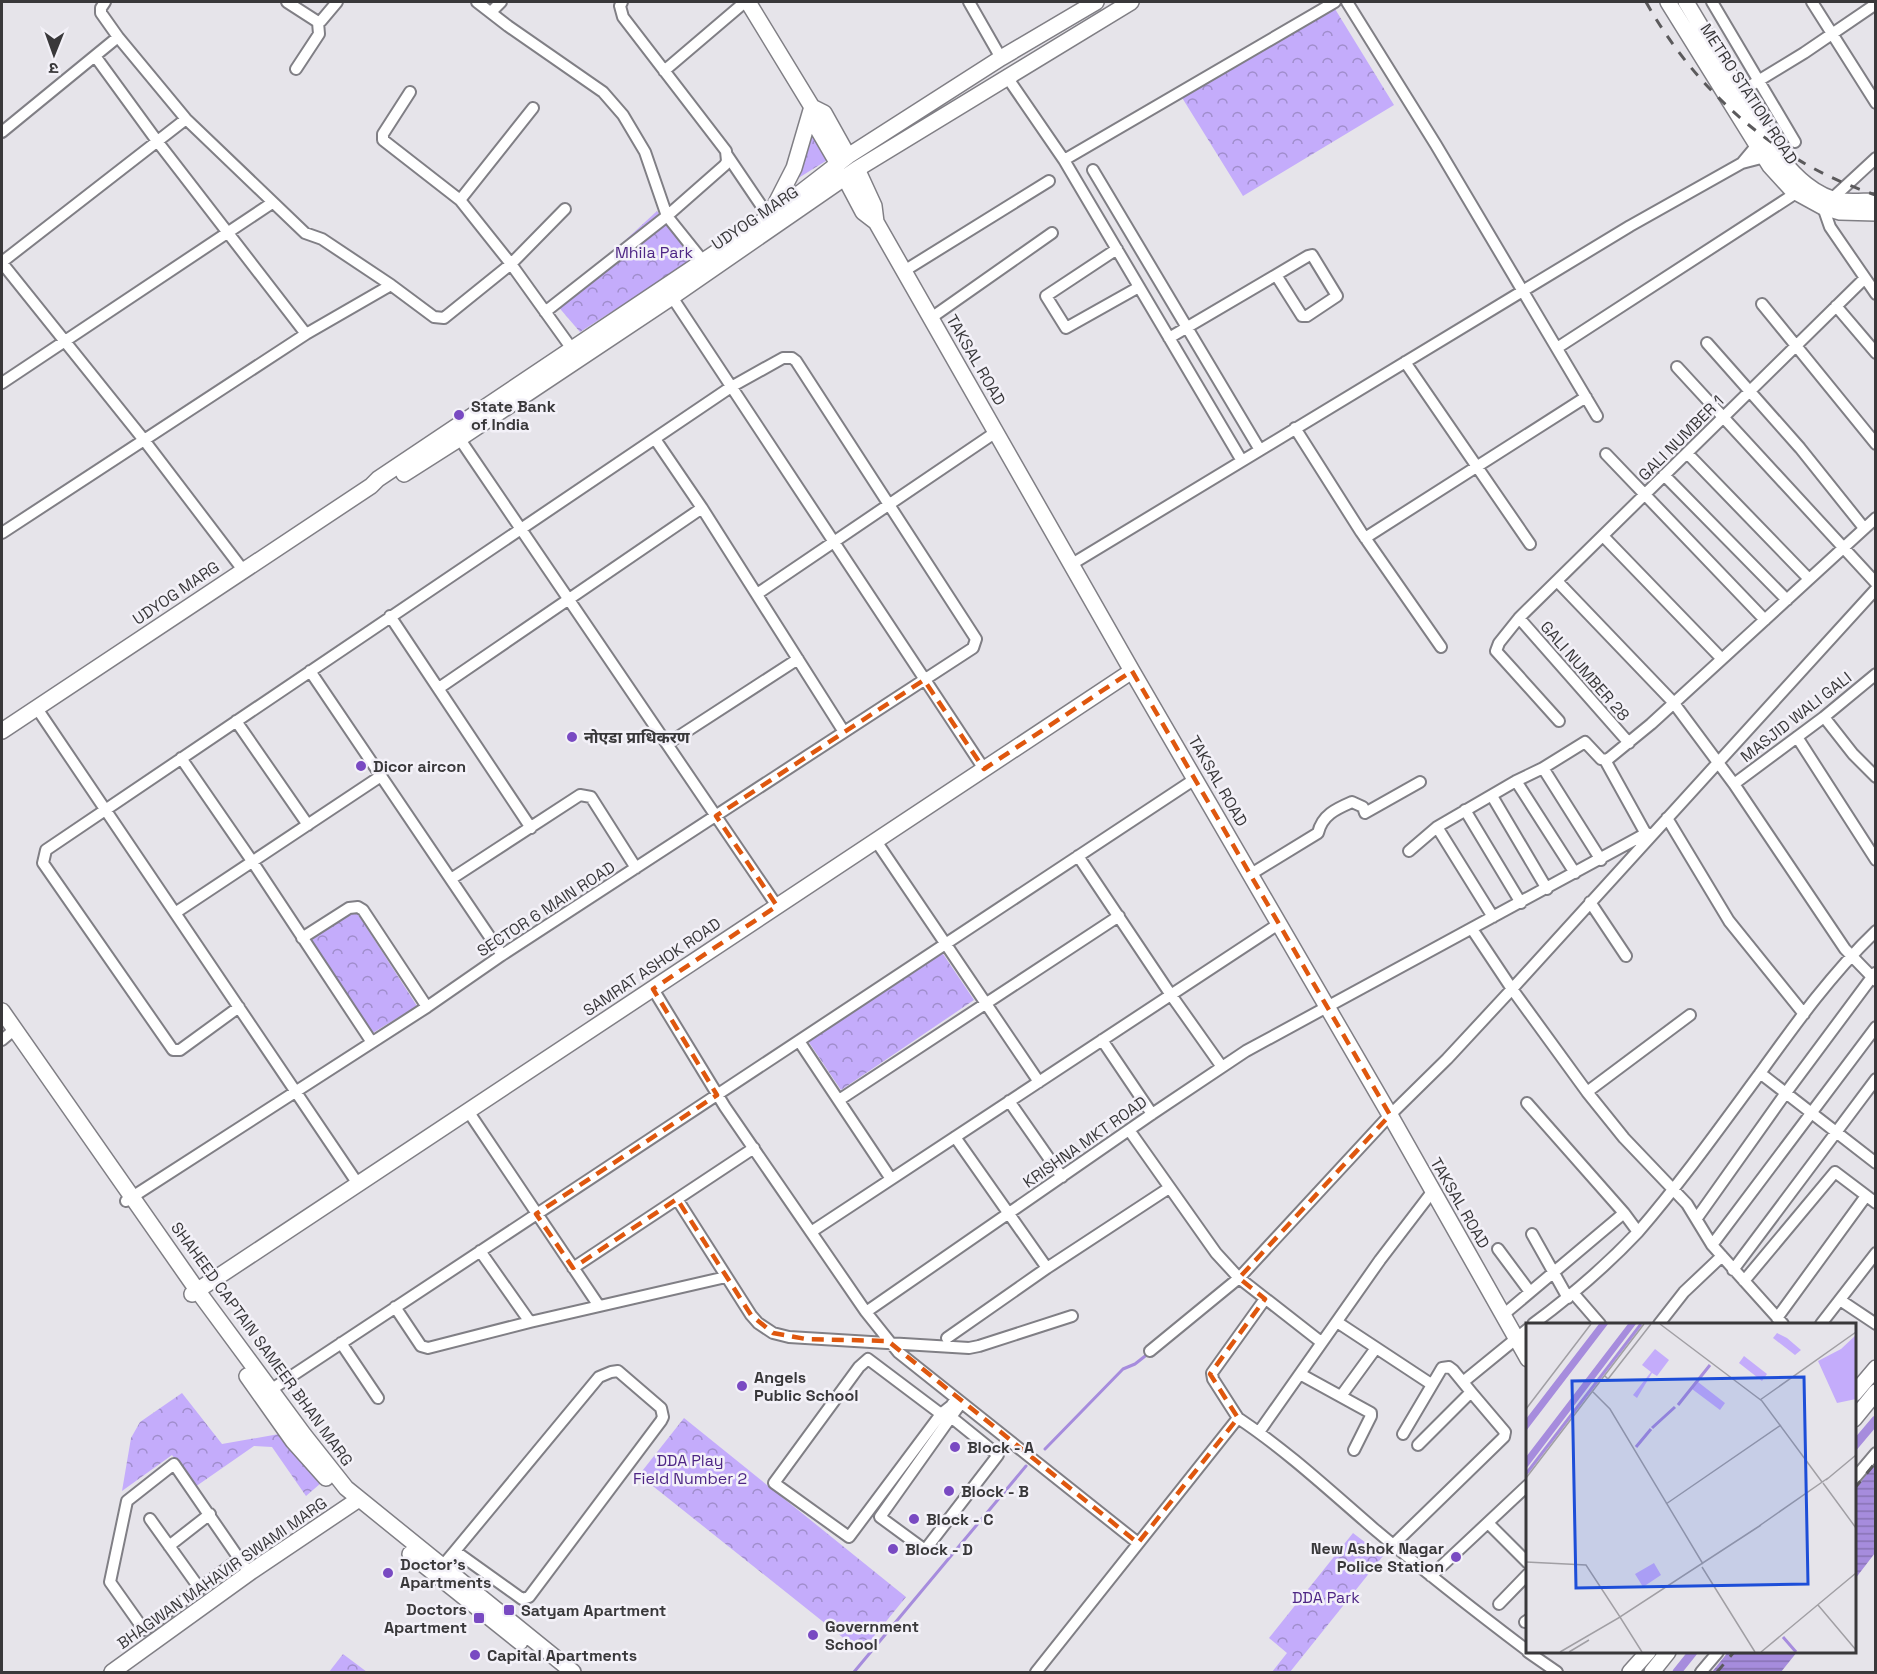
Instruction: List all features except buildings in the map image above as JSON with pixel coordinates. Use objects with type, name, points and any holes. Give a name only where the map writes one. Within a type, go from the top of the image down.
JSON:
[{"type":"street","points":[[105,2],[101,8],[102,13],[118,37],[186,118],[272,203],[305,233],[320,238],[434,317],[444,318],[511,264],[566,209]]},
{"type":"street","points":[[287,2],[318,22]]},
{"type":"street","points":[[318,22],[336,2]]},
{"type":"street","points":[[477,2],[603,92],[613,102],[645,152],[667,216],[703,261]]},
{"type":"street","points":[[491,12],[501,2]]},
{"type":"street","points":[[622,2],[620,6],[623,17],[727,156],[769,217],[794,168],[812,107]]},
{"type":"street","points":[[664,71],[746,2],[812,107],[813,121],[843,160]]},
{"type":"street","points":[[969,2],[1001,58]]},
{"type":"street","name":"UDYOG MARG","points":[[456,434],[572,349],[769,217],[843,160],[1001,58],[1096,2]]},
{"type":"street","name":"UDYOG MARG","points":[[2,731],[371,486],[378,479],[456,434],[672,297],[882,153],[1131,2]]},
{"type":"street","points":[[1064,160],[1335,2]]},
{"type":"street","points":[[1347,2],[1436,145],[1597,416]]},
{"type":"street","name":"METRO STATION ROAD","points":[[1668,2],[1770,166],[1792,190],[1828,203],[1875,201]]},
{"type":"street","name":"METRO STATION ROAD","points":[[1686,2],[1779,157],[1798,180],[1840,212],[1875,213]]},
{"type":"street","points":[[1712,2],[1795,142]]},
{"type":"street","points":[[1812,2],[1875,103]]},
{"type":"street","points":[[1740,92],[1875,4]]},
{"type":"street","points":[[296,69],[319,34],[318,22]]},
{"type":"street","points":[[2,132],[118,37]]},
{"type":"street","points":[[95,56],[157,141],[306,334]]},
{"type":"street","points":[[1007,77],[1064,160],[1242,461]]},
{"type":"street","points":[[410,92],[382,138],[460,200],[511,264],[572,349]]},
{"type":"street","points":[[460,200],[533,108]]},
{"type":"street","points":[[186,118],[2,263],[144,440],[243,570]]},
{"type":"street","points":[[1072,564],[1630,226],[1761,151]]},
{"type":"street","points":[[874,206],[870,175],[872,167],[882,153]]},
{"type":"street","points":[[545,312],[667,216],[724,165],[727,156]]},
{"type":"street","points":[[1875,158],[1828,203],[1830,227],[1875,294]]},
{"type":"street","points":[[1093,170],[1260,450]]},
{"type":"street","name":"TAKSAL ROAD","points":[[851,174],[874,206],[876,222],[904,272],[1132,671],[1280,923],[1503,1315],[1522,1333],[1526,1354]]},
{"type":"street","name":"TAKSAL ROAD","points":[[851,174],[863,212],[876,222]]},
{"type":"street","points":[[904,272],[1049,181]]},
{"type":"street","points":[[1557,348],[1796,193]]},
{"type":"street","points":[[2,383],[272,203]]},
{"type":"street","points":[[931,318],[1052,232]]},
{"type":"street","points":[[1117,249],[1046,296],[1066,328],[1139,286]]},
{"type":"street","points":[[1169,338],[1187,329],[1276,275],[1308,256],[1312,255],[1337,296],[1307,316],[1302,316],[1276,275]]},
{"type":"street","name":"GALI NUMBER 1","points":[[1559,721],[1496,651],[1499,643],[1519,618],[1864,279]]},
{"type":"street","points":[[2,533],[306,334],[390,285]]},
{"type":"street","points":[[672,297],[984,770]]},
{"type":"street","points":[[1762,304],[1875,444]]},
{"type":"street","points":[[1836,306],[1875,353]]},
{"type":"street","points":[[1707,343],[1750,390],[1864,528]]},
{"type":"street","points":[[239,1007],[180,1050],[173,1050],[43,863],[46,850],[731,387],[783,358],[792,358],[796,361],[888,505]]},
{"type":"street","points":[[1405,362],[1530,544]]},
{"type":"street","points":[[1677,367],[1875,583]]},
{"type":"street","points":[[1365,538],[1586,397]]},
{"type":"street","points":[[1295,428],[1365,538],[1441,647]]},
{"type":"street","points":[[757,594],[996,432]]},
{"type":"street","points":[[456,434],[777,906]]},
{"type":"street","points":[[655,439],[702,508],[844,732]]},
{"type":"street","points":[[1687,453],[1809,579]]},
{"type":"street","points":[[1606,454],[1765,620]]},
{"type":"street","points":[[1664,475],[1787,600]]},
{"type":"street","name":"SECTOR 6 MAIN ROAD","points":[[129,1199],[427,1007],[502,955],[973,648],[976,639],[888,505]]},
{"type":"street","points":[[438,688],[702,508]]},
{"type":"street","points":[[1605,760],[1629,743],[1875,518]]},
{"type":"street","points":[[1603,536],[1721,658]]},
{"type":"street","points":[[1557,581],[1673,702],[1734,784],[1850,955],[1874,977],[1785,1094],[1697,1218]]},
{"type":"street","points":[[1150,1352],[1239,1278],[1390,1115],[1447,1059],[1512,989],[1651,831],[1667,818],[1718,763],[1875,589]]},
{"type":"street","points":[[390,616],[531,828]]},
{"type":"street","name":"GALI NUMBER 28","points":[[1519,618],[1629,743]]},
{"type":"street","points":[[667,744],[798,659]]},
{"type":"street","points":[[310,671],[502,955]]},
{"type":"street","name":"SAMRAT ASHOK ROAD","points":[[194,1292],[1132,671]]},
{"type":"street","name":"MASJID WALI GALI","points":[[1734,784],[1824,717],[1875,674]]},
{"type":"street","points":[[36,707],[358,1184]]},
{"type":"street","points":[[1824,717],[1853,754],[1875,777]]},
{"type":"street","points":[[236,720],[308,825]]},
{"type":"street","points":[[1797,737],[1875,860]]},
{"type":"street","points":[[1409,851],[1437,827],[1585,742],[1601,759],[1605,760],[1651,831]]},
{"type":"street","points":[[181,758],[371,1041]]},
{"type":"street","points":[[1543,768],[1601,860]]},
{"type":"street","points":[[175,913],[381,776]]},
{"type":"street","points":[[266,1393],[1196,779]]},
{"type":"street","points":[[1516,781],[1575,873]]},
{"type":"street","points":[[1251,874],[1317,833],[1320,823],[1332,811],[1353,802],[1364,807],[1365,813],[1420,782]]},
{"type":"street","points":[[451,879],[580,795],[591,797],[636,868]]},
{"type":"street","points":[[1492,796],[1547,889]]},
{"type":"street","points":[[1465,810],[1521,903]]},
{"type":"street","points":[[1667,818],[1729,921],[1804,1014]]},
{"type":"street","points":[[1437,827],[1493,917]]},
{"type":"street","name":"KRISHNA MKT ROAD","points":[[866,1312],[1246,1051],[1651,831]]},
{"type":"street","points":[[876,841],[1039,1082]]},
{"type":"street","points":[[1078,856],[1222,1067]]},
{"type":"street","points":[[1590,902],[1626,956]]},
{"type":"street","points":[[302,938],[349,908],[358,907],[363,910],[427,1007]]},
{"type":"street","points":[[839,1100],[1119,916]]},
{"type":"street","points":[[811,1232],[1280,923]]},
{"type":"street","points":[[1472,929],[1512,989],[1587,1092],[1624,1138],[1697,1218],[1712,1245],[1722,1257],[1780,1321],[1871,1200],[1835,1172],[1744,1281]]},
{"type":"street","points":[[1534,1323],[1571,1296],[1609,1263],[1638,1232],[1673,1190],[1850,955],[1875,931]]},
{"type":"street","points":[[653,989],[717,1095],[888,1341],[898,1352],[1138,1543]]},
{"type":"street","name":"SHAHEED CAPTAIN SAMEER BHAN MARG","points":[[2,1011],[6,1033],[129,1199],[266,1393],[293,1441],[334,1488],[356,1501],[545,1657],[558,1672]]},
{"type":"street","points":[[1587,1092],[1690,1015]]},
{"type":"street","points":[[1712,1245],[1875,1027]]},
{"type":"street","points":[[1102,1040],[1152,1114]]},
{"type":"street","points":[[799,1041],[891,1179]]},
{"type":"street","points":[[1760,1073],[1875,1164]]},
{"type":"street","points":[[1733,1270],[1875,1079]]},
{"type":"street","points":[[1009,1101],[1062,1177]]},
{"type":"street","points":[[1527,1103],[1638,1232]]},
{"type":"street","points":[[468,1111],[599,1306]]},
{"type":"street","points":[[1129,1130],[1216,1253],[1239,1278],[1321,1342]]},
{"type":"street","points":[[955,1137],[1047,1268]]},
{"type":"street","points":[[573,1268],[754,1148]]},
{"type":"street","points":[[947,1338],[1047,1268],[1169,1188]]},
{"type":"street","points":[[1259,1432],[1380,1260],[1432,1192]]},
{"type":"street","points":[[677,1199],[751,1315],[773,1333],[806,1339],[888,1341],[974,1347],[1072,1316]]},
{"type":"street","points":[[1503,1315],[1624,1213]]},
{"type":"street","points":[[1532,1234],[1553,1273],[1571,1296],[1599,1323]]},
{"type":"street","points":[[1498,1249],[1530,1292]]},
{"type":"street","points":[[480,1251],[530,1322]]},
{"type":"street","points":[[1822,1323],[1875,1253]]},
{"type":"street","points":[[1660,1323],[1684,1292],[1722,1257]]},
{"type":"street","points":[[395,1307],[421,1346],[425,1348],[726,1277]]},
{"type":"street","points":[[1264,1299],[1212,1371],[1213,1379],[1238,1418],[1259,1432],[1457,1598],[1526,1647]]},
{"type":"street","points":[[1840,1300],[1875,1324]]},
{"type":"street","points":[[1337,1322],[1431,1384]]},
{"type":"street","points":[[1463,1382],[1522,1333]]},
{"type":"street","points":[[341,1343],[378,1398]]},
{"type":"street","points":[[1341,1396],[1376,1348]]},
{"type":"street","points":[[946,1415],[880,1517],[925,1550],[998,1455],[946,1415],[868,1359],[859,1367],[774,1483],[849,1537],[946,1415],[959,1401]]},
{"type":"street","points":[[1393,1545],[1504,1437],[1505,1430],[1453,1370],[1445,1367],[1431,1384],[1403,1434]]},
{"type":"street","points":[[1856,1392],[1875,1368]]},
{"type":"street","points":[[439,1571],[455,1551],[599,1377],[618,1371],[661,1408],[663,1417],[661,1421],[529,1598],[522,1599],[455,1551]]},
{"type":"street","points":[[1300,1374],[1371,1414],[1354,1450]]},
{"type":"street","points":[[1418,1444],[1471,1392]]},
{"type":"street","points":[[1856,1416],[1875,1392]]},
{"type":"street","points":[[1036,1672],[1238,1418]]},
{"type":"street","points":[[1856,1477],[1875,1453]]},
{"type":"street","points":[[239,1559],[144,1630],[110,1582],[127,1501],[174,1464],[249,1573]]},
{"type":"street","points":[[1431,1576],[1526,1486]]},
{"type":"street","name":"BHAGWAN MAHAVIR SWAMI MARG","points":[[112,1672],[249,1573],[356,1501]]},
{"type":"street","points":[[169,1546],[210,1514]]},
{"type":"street","points":[[150,1519],[200,1589]]},
{"type":"street","points":[[1488,1523],[1526,1562]]},
{"type":"street","points":[[1499,1604],[1526,1575]]},
{"type":"street","points":[[1534,1653],[1557,1672]]},
{"type":"street","points":[[1630,1672],[1647,1653]]},
{"type":"street","points":[[1652,1672],[1667,1653]]},
{"type":"street","points":[[1701,1672],[1717,1653]]},
{"type":"street","name":"SHAHEED CAPTAIN SAMEER BHAN MARG","points":[[545,1657],[573,1672]]},
{"type":"highlighted area","points":[[1132,671],[1390,1115],[1239,1278],[1265,1299],[1210,1374],[1238,1418],[1138,1543],[888,1341],[806,1339],[773,1333],[751,1315],[677,1199],[573,1268],[536,1214],[717,1095],[653,989],[777,906],[716,816],[924,680],[984,769]]},
{"type":"green space","points":[[1332,4],[1394,105],[1243,196],[1181,96]]},
{"type":"green space","points":[[813,133],[829,159],[792,182]]},
{"type":"green space","name":"Mhila Park","points":[[657,211],[696,258],[580,332],[556,304]]},
{"type":"green space","points":[[354,908],[417,1006],[371,1034],[309,941]]},
{"type":"green space","points":[[939,948],[974,1000],[841,1090],[806,1038]]},
{"type":"green space","points":[[182,1393],[222,1444],[279,1434],[321,1483],[306,1496],[272,1447],[254,1446],[195,1487],[172,1455],[122,1491],[131,1438],[140,1422]]},
{"type":"green space","name":"DDA Play Field Number 2","points":[[684,1418],[906,1597],[861,1652],[639,1475]]},
{"type":"green space","name":"DDA Park","points":[[1353,1533],[1383,1556],[1290,1672],[1272,1672],[1287,1653],[1269,1638]]},
{"type":"green space","points":[[343,1654],[367,1672],[329,1672]]},
{"type":"shaded area","points":[[1875,1463],[1875,1553],[1856,1578],[1856,1489]]},
{"type":"shaded area","points":[[1727,1653],[1796,1653],[1781,1672],[1712,1672]]},
{"type":"waterway","points":[[1045,1449],[1123,1369],[1135,1364],[1149,1353]]},
{"type":"waterway","points":[[1856,1444],[1876,1420]]},
{"type":"waterway","points":[[854,1672],[1026,1466]]},
{"type":"waterway","points":[[1677,1672],[1692,1653]]},
{"type":"railway","points":[[1646,2],[1666,35],[1689,65],[1743,120],[1805,164],[1876,195]]},
{"type":"railway","points":[[1856,1487],[1876,1462]]},
{"type":"railway","points":[[1717,1672],[1733,1653]]},
{"type":"place","name":"State Bank of India","points":[[459,415]]},
{"type":"place","name":"नोएडा प्राधिकरण","points":[[572,737]]},
{"type":"place","name":"Dicor aircon","points":[[361,766]]},
{"type":"place","name":"Angels Public School","points":[[742,1386]]},
{"type":"place","name":"Block - A","points":[[955,1447]]},
{"type":"place","name":"Block - B","points":[[949,1491]]},
{"type":"place","name":"Block - C","points":[[914,1519]]},
{"type":"place","name":"Block - D","points":[[893,1549]]},
{"type":"place","name":"New Ashok Nagar Police Station","points":[[1456,1557]]},
{"type":"place","name":"Doctor's Apartments","points":[[388,1573]]},
{"type":"place","name":"Satyam Apartment","points":[[509,1610]]},
{"type":"place","name":"Doctors Apartment","points":[[479,1618]]},
{"type":"place","name":"Government School","points":[[813,1635]]},
{"type":"place","name":"Capital Apartments","points":[[475,1655]]}]
